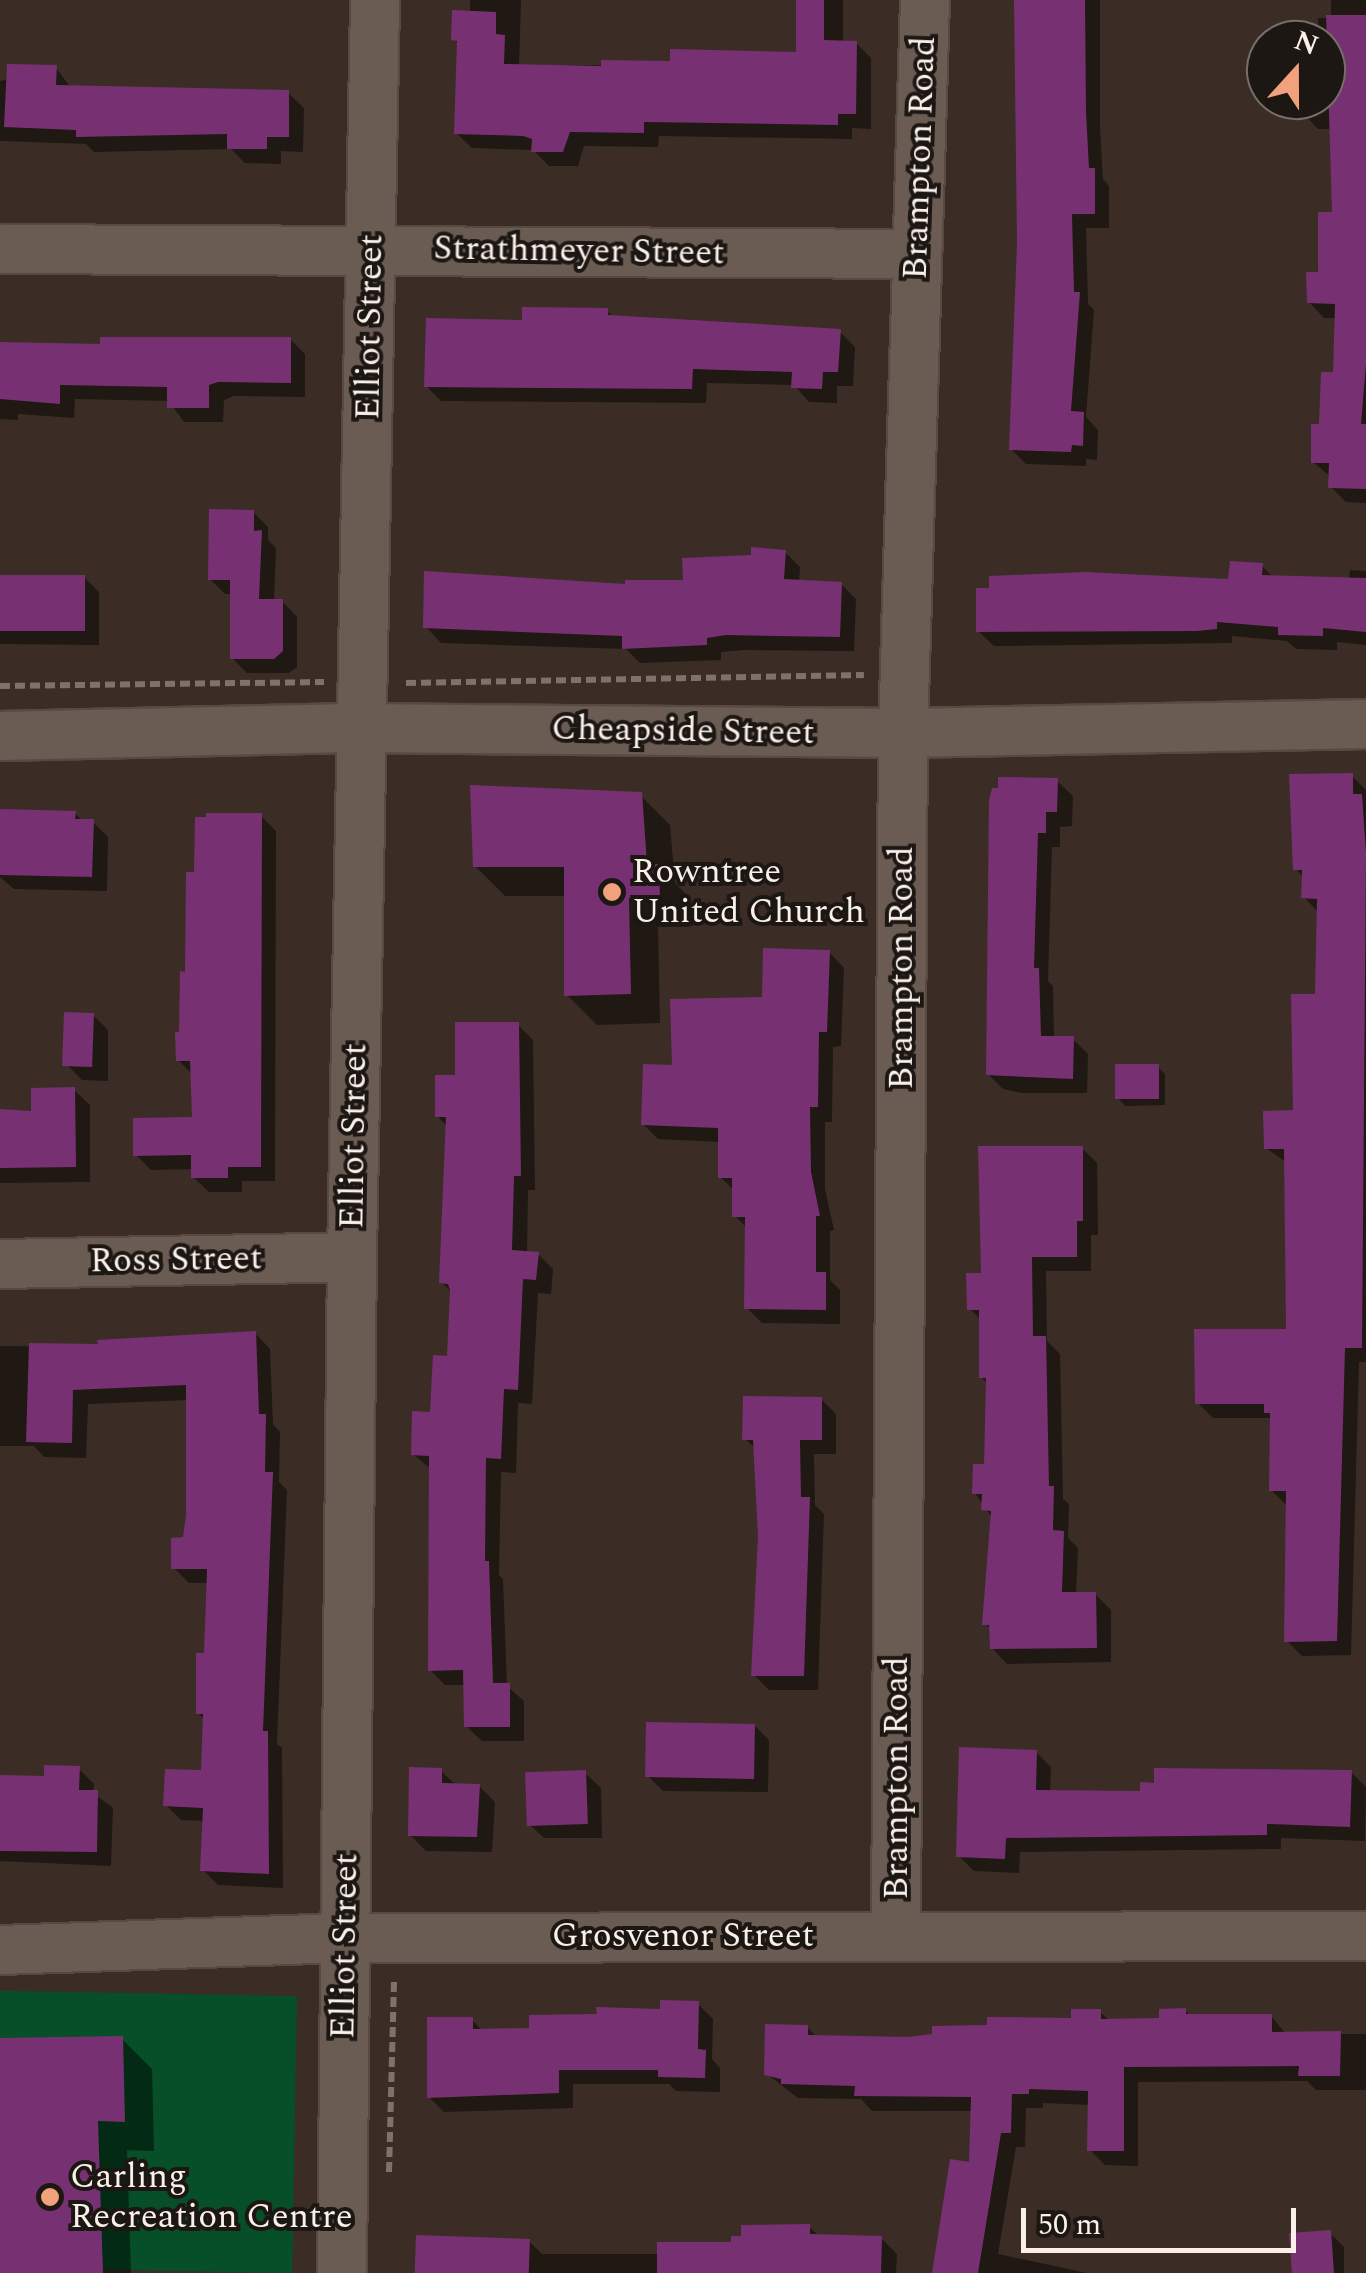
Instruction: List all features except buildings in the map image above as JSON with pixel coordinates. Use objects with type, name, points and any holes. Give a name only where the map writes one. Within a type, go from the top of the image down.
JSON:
[{"type":"street","name":"Elliot Street","points":[[342,2273],[352,1258],[374,0]]},
{"type":"street","name":"Brampton Road","points":[[896,1936],[904,732],[925,0]]},
{"type":"street","name":"Strathmeyer Street","points":[[0,249],[918,254]]},
{"type":"street","name":"Cheapside Street","points":[[0,736],[361,705],[904,732],[1366,724]]},
{"type":"street","name":"Ross Street","points":[[0,1264],[352,1258]]},
{"type":"street","name":"Grosvenor Street","points":[[0,1950],[346,1938],[1366,1936]]},
{"type":"path","points":[[0,686],[361,705],[876,675]]},
{"type":"path","points":[[388,2175],[394,1978]]},
{"type":"green space","points":[[0,1991],[297,1996],[292,2273],[0,2268]]},
{"type":"place","name":"Rowntree United Church","points":[[612,892]]},
{"type":"place","name":"Carling Recreation Centre","points":[[50,2197]]}]
